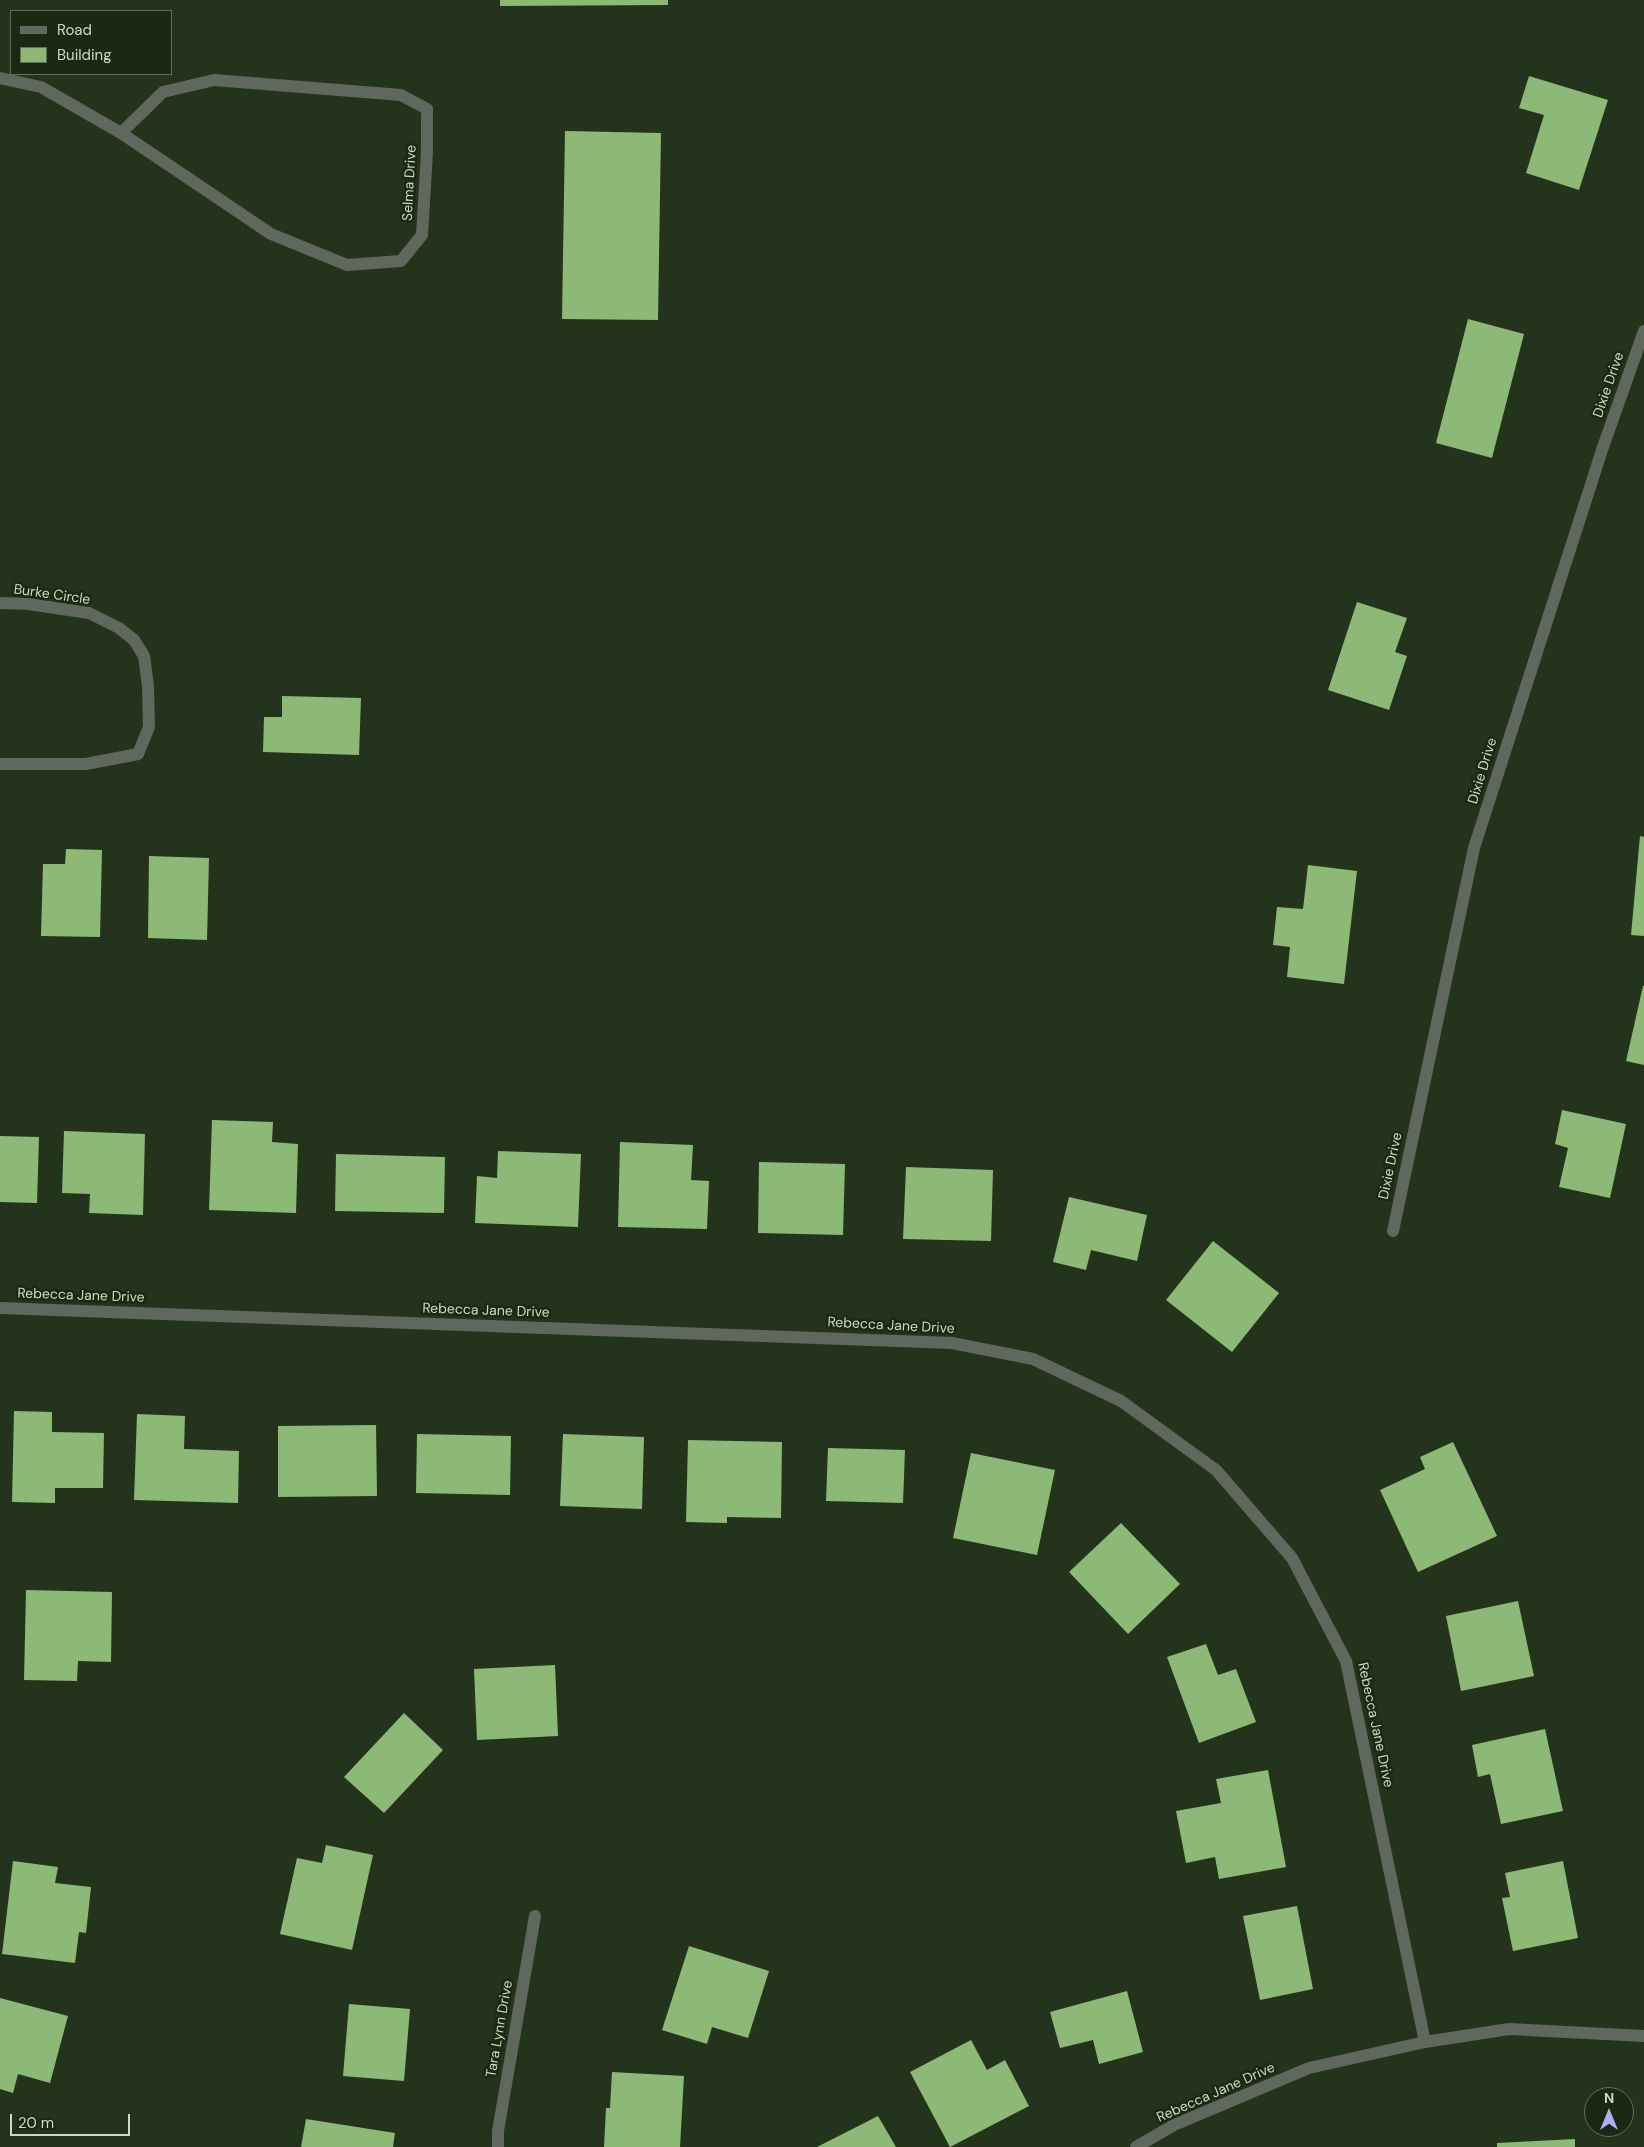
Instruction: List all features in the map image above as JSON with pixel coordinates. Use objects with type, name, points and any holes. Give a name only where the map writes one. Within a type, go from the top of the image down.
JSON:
[{"type":"street","name":"Selma Drive","points":[[0,78],[41,87],[121,133],[271,234],[347,266],[401,261],[422,235],[427,152],[427,109],[401,95],[214,80],[163,92],[121,133]]},
{"type":"street","name":"Dixie Drive","points":[[1393,1231],[1474,848],[1587,497],[1644,332]]},
{"type":"street","name":"Burke Circle","points":[[0,603],[28,604],[88,613],[120,628],[134,640],[144,656],[148,686],[149,728],[138,754],[86,764],[0,764]]},
{"type":"street","name":"Rebecca Jane Drive","points":[[0,1308],[952,1343],[1033,1359],[1121,1401],[1216,1470],[1292,1558],[1346,1661],[1426,2042]]},
{"type":"street","name":"Tara Lynn Drive","points":[[498,2147],[498,2131],[535,1916]]},
{"type":"street","name":"Rebecca Jane Drive","points":[[1136,2147],[1174,2125],[1309,2068],[1426,2042],[1509,2028],[1644,2036]]},
{"type":"building","points":[[500,0],[668,0],[668,5],[500,6]]},
{"type":"building","points":[[1529,76],[1608,100],[1579,190],[1526,173],[1544,115],[1519,108]]},
{"type":"building","points":[[565,131],[661,133],[658,320],[562,319]]},
{"type":"building","points":[[1468,319],[1524,334],[1492,458],[1436,443]]},
{"type":"building","points":[[1357,602],[1407,618],[1395,652],[1407,656],[1389,710],[1328,690]]},
{"type":"building","points":[[282,696],[361,698],[359,755],[263,752],[264,717],[282,717]]},
{"type":"building","points":[[1640,836],[1644,837],[1644,936],[1631,935]]},
{"type":"building","points":[[66,849],[102,850],[100,937],[41,936],[43,864],[65,864]]},
{"type":"building","points":[[149,856],[209,858],[207,940],[148,938]]},
{"type":"building","points":[[1308,865],[1357,871],[1344,984],[1287,977],[1290,947],[1273,945],[1277,907],[1303,909]]},
{"type":"building","points":[[1644,986],[1644,1065],[1626,1061]]},
{"type":"building","points":[[1562,1110],[1626,1124],[1610,1198],[1559,1187],[1568,1148],[1555,1144]]},
{"type":"building","points":[[212,1120],[273,1122],[272,1142],[298,1144],[296,1213],[209,1210]]},
{"type":"building","points":[[64,1131],[145,1134],[143,1215],[89,1213],[90,1194],[62,1193]]},
{"type":"building","points":[[0,1136],[39,1137],[37,1203],[0,1202]]},
{"type":"building","points":[[620,1142],[693,1145],[691,1180],[709,1181],[707,1229],[618,1227]]},
{"type":"building","points":[[498,1151],[581,1154],[578,1227],[475,1223],[477,1176],[497,1178]]},
{"type":"building","points":[[336,1154],[445,1157],[444,1213],[335,1211]]},
{"type":"building","points":[[759,1162],[845,1164],[843,1235],[758,1233]]},
{"type":"building","points":[[906,1167],[993,1170],[991,1241],[903,1239]]},
{"type":"building","points":[[1069,1197],[1147,1215],[1137,1261],[1091,1250],[1086,1270],[1053,1262]]},
{"type":"building","points":[[1213,1241],[1279,1293],[1232,1352],[1166,1300]]},
{"type":"building","points":[[14,1411],[52,1412],[52,1432],[104,1433],[103,1488],[55,1488],[55,1503],[12,1502]]},
{"type":"building","points":[[137,1414],[185,1416],[184,1449],[239,1451],[238,1503],[134,1500]]},
{"type":"building","points":[[376,1425],[377,1496],[278,1497],[278,1426]]},
{"type":"building","points":[[417,1434],[511,1436],[510,1495],[416,1493]]},
{"type":"building","points":[[563,1434],[644,1437],[642,1509],[560,1506]]},
{"type":"building","points":[[688,1440],[782,1442],[781,1518],[727,1517],[727,1523],[686,1522]]},
{"type":"building","points":[[1453,1442],[1497,1536],[1418,1572],[1380,1490],[1425,1469],[1420,1457]]},
{"type":"building","points":[[828,1448],[905,1450],[903,1503],[826,1501]]},
{"type":"building","points":[[971,1453],[1055,1470],[1037,1555],[953,1538]]},
{"type":"building","points":[[1121,1523],[1180,1584],[1128,1634],[1069,1572]]},
{"type":"building","points":[[26,1590],[112,1592],[111,1662],[78,1661],[77,1681],[24,1680]]},
{"type":"building","points":[[1518,1601],[1534,1676],[1461,1691],[1446,1616]]},
{"type":"building","points":[[1206,1644],[1218,1675],[1236,1669],[1256,1722],[1199,1743],[1167,1657]]},
{"type":"building","points":[[555,1665],[558,1736],[477,1740],[474,1669]]},
{"type":"building","points":[[404,1713],[443,1750],[384,1813],[344,1777]]},
{"type":"building","points":[[1545,1729],[1563,1811],[1501,1824],[1490,1774],[1478,1777],[1472,1745]]},
{"type":"building","points":[[1268,1770],[1286,1867],[1219,1879],[1215,1857],[1186,1863],[1176,1811],[1221,1803],[1216,1779]]},
{"type":"building","points":[[326,1845],[373,1855],[352,1950],[280,1934],[297,1858],[322,1863]]},
{"type":"building","points":[[13,1861],[58,1867],[55,1883],[91,1887],[86,1933],[79,1932],[75,1963],[2,1954]]},
{"type":"building","points":[[1563,1861],[1578,1938],[1513,1951],[1502,1898],[1510,1897],[1505,1873]]},
{"type":"building","points":[[1297,1906],[1313,1989],[1260,2000],[1243,1916]]},
{"type":"building","points":[[689,1946],[769,1971],[748,2038],[712,2027],[707,2044],[662,2030]]},
{"type":"building","points":[[1127,1991],[1143,2052],[1099,2064],[1093,2040],[1060,2048],[1050,2012]]},
{"type":"building","points":[[0,1998],[68,2016],[50,2083],[18,2074],[13,2093],[0,2089]]},
{"type":"building","points":[[349,2004],[410,2009],[404,2081],[343,2076]]},
{"type":"building","points":[[971,2040],[987,2070],[1005,2060],[1029,2106],[950,2147],[910,2072]]},
{"type":"building","points":[[612,2072],[684,2076],[680,2147],[604,2147],[606,2108],[610,2108]]},
{"type":"building","points":[[878,2116],[896,2147],[817,2147]]},
{"type":"building","points":[[306,2119],[395,2133],[393,2147],[301,2147]]},
{"type":"building","points":[[1575,2139],[1575,2147],[1497,2147],[1497,2143]]}]
